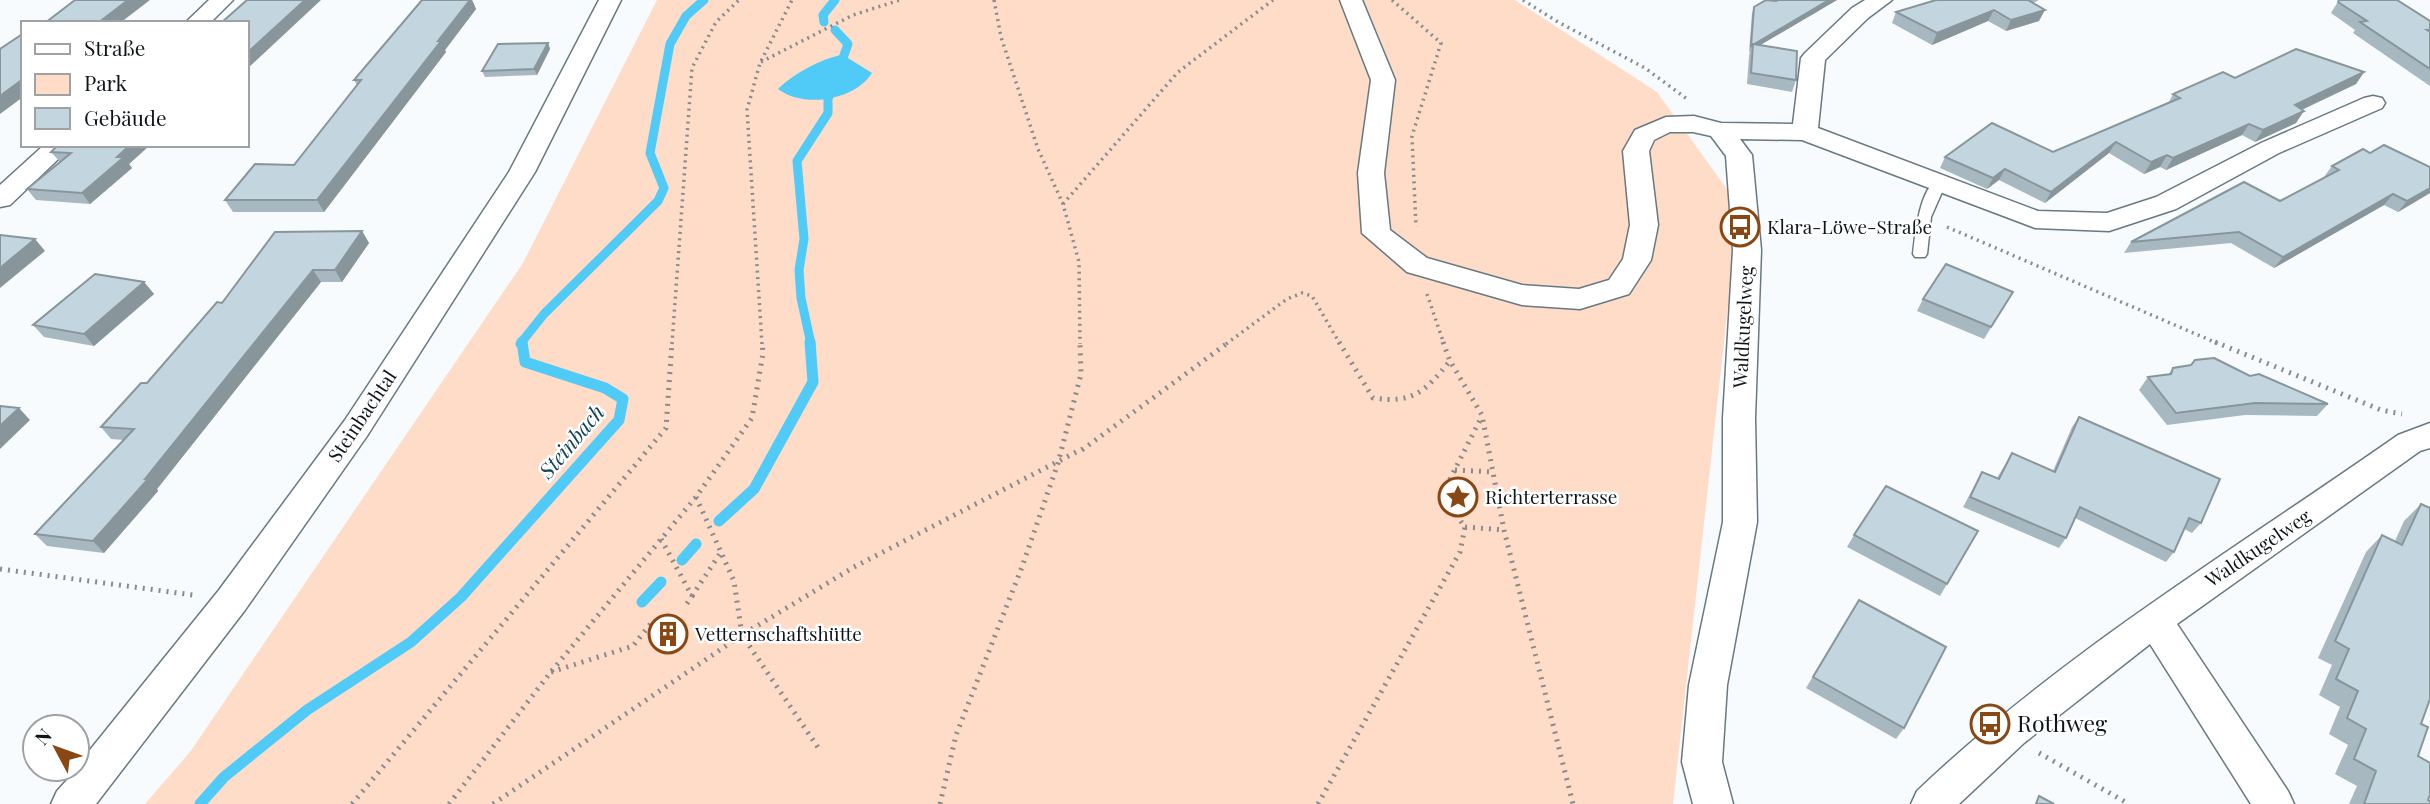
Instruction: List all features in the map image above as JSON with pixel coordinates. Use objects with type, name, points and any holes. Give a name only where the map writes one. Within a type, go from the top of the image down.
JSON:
[{"type":"street","points":[[198,21],[222,0]]},
{"type":"street","name":"Steinbachtal","points":[[71,804],[232,600],[356,428],[522,172],[610,0]]},
{"type":"street","points":[[1352,0],[1383,80],[1371,173],[1376,233],[1417,265],[1522,295],[1580,299],[1619,287],[1637,260],[1644,225],[1636,151],[1644,135],[1666,125],[1694,124],[1720,131],[1805,132],[2035,219],[2109,222],[2166,203],[2270,148],[2373,103]]},
{"type":"street","points":[[1805,132],[1813,58],[1860,13],[1881,0]]},
{"type":"street","name":"Waldkugelweg","points":[[1713,804],[1702,762],[1708,685],[1740,522],[1739,418],[1747,250],[1740,155],[1720,131]]},
{"type":"street","points":[[0,199],[58,147]]},
{"type":"street","name":"Waldkugelweg","points":[[1931,804],[1968,766],[2072,681],[2154,619],[2273,540],[2409,443],[2421,425]]},
{"type":"street","points":[[2154,619],[2259,777],[2274,804]]},
{"type":"lane","points":[[1920,254],[1924,217],[1939,183]]},
{"type":"path","points":[[352,804],[666,428],[692,68],[716,22],[739,0]]},
{"type":"path","points":[[449,804],[550,673],[696,497],[752,418],[763,353],[747,110],[760,63],[792,0]]},
{"type":"path","points":[[760,63],[853,15],[900,0]]},
{"type":"path","points":[[940,804],[956,735],[1022,567],[1058,463],[1081,374],[1079,262],[1063,204],[1034,137],[1001,37],[994,0]]},
{"type":"path","points":[[1063,204],[1178,72],[1273,0]]},
{"type":"path","points":[[1392,0],[1441,43],[1412,136],[1417,265],[1450,360],[1482,415],[1504,530],[1573,804]]},
{"type":"path","points":[[1523,0],[1558,22],[1645,68],[1693,103],[1720,131]]},
{"type":"path","points":[[1924,217],[2115,301],[2421,425]]},
{"type":"path","points":[[493,804],[741,635],[854,567],[1082,450],[1287,299],[1301,293],[1312,296],[1373,398],[1391,402],[1420,396],[1450,360]]},
{"type":"path","points":[[1318,804],[1460,552],[1465,527],[1452,509],[1446,487],[1482,415]]},
{"type":"path","points":[[1455,470],[1494,471]]},
{"type":"path","points":[[696,497],[734,581],[741,635],[819,749]]},
{"type":"path","points":[[1465,527],[1504,530]]},
{"type":"path","points":[[661,539],[692,596]]},
{"type":"path","points":[[686,605],[721,552]]},
{"type":"path","points":[[0,569],[232,600]]},
{"type":"path","points":[[550,673],[633,646],[652,622],[662,624]]},
{"type":"path","points":[[2008,736],[2129,804]]},
{"type":"green space","points":[[657,0],[1515,0],[1657,92],[1739,206],[1673,804],[145,804],[190,752],[523,263]]},
{"type":"water","points":[[843,55],[872,73],[854,90],[828,99],[815,100],[801,99],[778,89],[808,68],[826,59]]},
{"type":"building","points":[[75,0],[128,0],[101,21],[48,21]]},
{"type":"building","points":[[247,0],[305,0],[248,52],[248,21],[223,21]]},
{"type":"building","points":[[422,0],[470,0],[317,200],[225,200],[255,164],[294,165],[361,80],[354,80]]},
{"type":"building","points":[[1766,0],[1829,0],[1751,46],[1754,7]]},
{"type":"building","points":[[1936,0],[2028,0],[2045,10],[2011,20],[1994,10],[1937,33],[1896,12]]},
{"type":"building","points":[[2397,0],[2430,21],[2430,30],[2427,30],[2430,32],[2430,69],[2360,22],[2367,21],[2338,2]]},
{"type":"building","points":[[21,35],[21,80],[0,96],[0,49]]},
{"type":"building","points":[[548,43],[534,69],[482,71],[498,44]]},
{"type":"building","points":[[1753,44],[1797,51],[1796,80],[1751,73]]},
{"type":"building","points":[[2296,49],[2364,72],[2295,105],[2304,111],[2263,130],[2249,124],[2173,158],[2167,155],[2151,162],[2116,142],[2051,192],[2005,169],[1993,178],[1945,157],[1992,123],[2053,152],[2180,98],[2173,94],[2223,72],[2235,78]]},
{"type":"building","points":[[2384,145],[2430,167],[2430,188],[2407,201],[2393,194],[2283,257],[2239,232],[2131,242],[2244,182],[2280,201],[2339,170],[2332,166],[2363,149],[2370,153]]},
{"type":"building","points":[[56,147],[128,147],[117,157],[124,157],[82,193],[27,189],[71,153],[51,152]]},
{"type":"building","points":[[362,231],[335,270],[313,270],[145,479],[148,479],[93,541],[35,534],[134,429],[101,427],[141,383],[147,383],[217,302],[222,303],[275,232]]},
{"type":"building","points":[[0,235],[35,239],[0,268]]},
{"type":"building","points":[[1946,264],[2013,292],[1991,327],[1923,299]]},
{"type":"building","points":[[95,274],[144,282],[84,334],[33,325]]},
{"type":"building","points":[[2214,358],[2250,376],[2259,374],[2328,404],[2255,403],[2176,413],[2148,377],[2171,374],[2173,368],[2191,365],[2195,360]]},
{"type":"building","points":[[0,406],[19,408],[0,426]]},
{"type":"building","points":[[2079,417],[2220,479],[2201,523],[2189,518],[2174,552],[2080,507],[2066,538],[1970,497],[1982,472],[1999,479],[2012,453],[2055,472]]},
{"type":"building","points":[[1886,486],[1978,531],[1947,584],[1854,535]]},
{"type":"building","points":[[2421,504],[2430,508],[2430,699],[2421,724],[2428,727],[2418,756],[2430,763],[2430,804],[2364,804],[2376,771],[2354,759],[2366,729],[2347,718],[2358,691],[2336,679],[2349,649],[2335,641],[2382,535],[2402,545]]},
{"type":"building","points":[[1859,600],[1946,647],[1904,728],[1813,677]]},
{"type":"building","points":[[2039,796],[2054,804],[2036,804]]},
{"type":"waterway","name":"Steinbach","points":[[520,344],[544,314],[658,201],[664,188],[650,153],[670,44],[686,16],[704,0]]},
{"type":"waterway","points":[[824,22],[823,15],[835,0]]},
{"type":"waterway","points":[[835,30],[848,44],[839,69]]},
{"type":"waterway","points":[[811,344],[801,298],[799,270],[804,239],[797,161],[828,113],[828,99],[832,87]]},
{"type":"waterway","name":"Steinbach","points":[[200,804],[224,777],[307,710],[411,642],[461,597],[619,420],[623,399],[605,388],[525,362],[522,342]]},
{"type":"waterway","points":[[719,521],[754,489],[813,382],[810,342]]},
{"type":"waterway","points":[[682,560],[696,544]]},
{"type":"waterway","points":[[642,602],[661,582]]},
{"type":"place","name":"Klara-Löwe-Straße","points":[[1740,227]]},
{"type":"place","name":"Richterterrasse","points":[[1458,497]]},
{"type":"place","name":"Vetternschaftshütte","points":[[668,634]]},
{"type":"place","name":"Rothweg","points":[[1990,724]]}]
